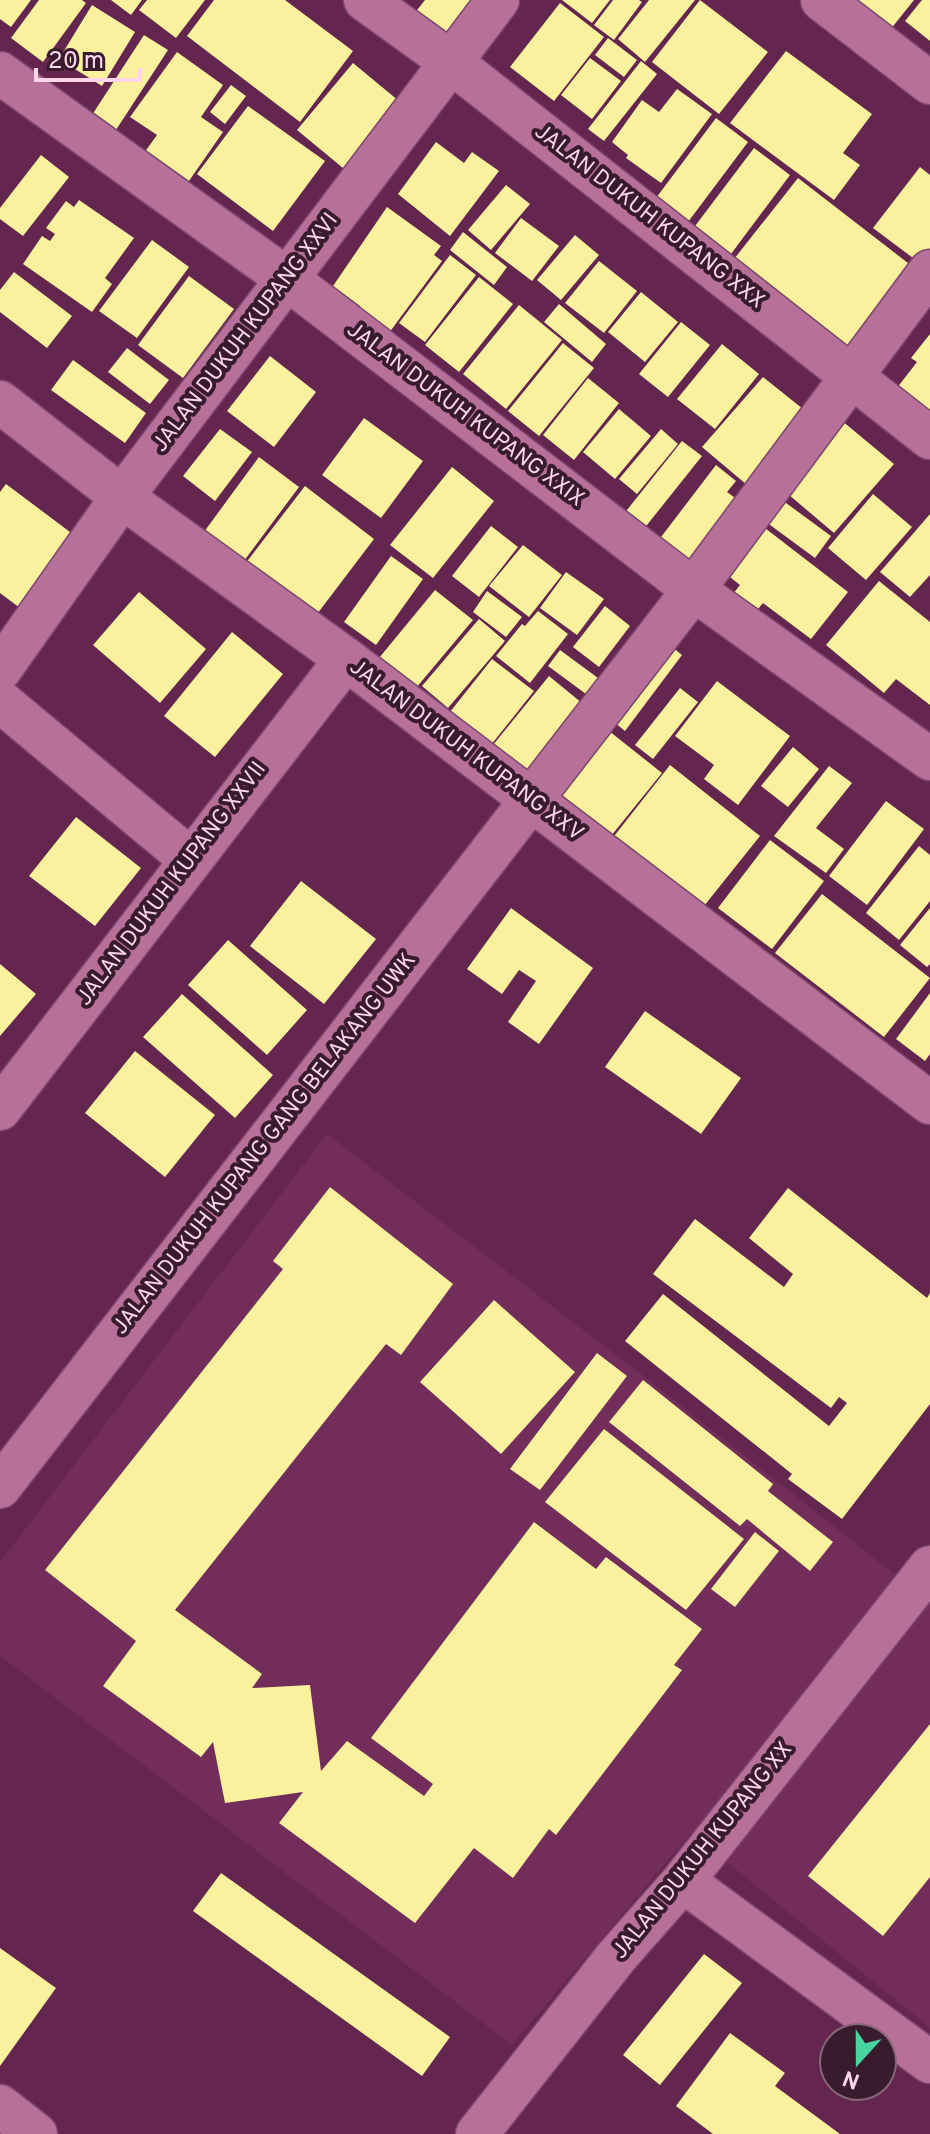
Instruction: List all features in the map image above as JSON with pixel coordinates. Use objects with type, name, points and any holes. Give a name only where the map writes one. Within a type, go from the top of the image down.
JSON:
[{"type":"street","name":"JALAN DUKUH KUPANG XXX","points":[[365,0],[451,62],[930,438]]},
{"type":"street","name":"JALAN DUKUH KUPANG XXVI","points":[[0,670],[122,497],[498,0]]},
{"type":"street","points":[[822,0],[930,83]]},
{"type":"street","name":"JALAN DUKUH KUPANG XXIX","points":[[0,73],[286,278],[694,590],[930,759]]},
{"type":"street","name":"JALAN DUKUH KUPANG GANG BELAKANG UWK","points":[[0,1487],[694,590],[930,271]]},
{"type":"street","name":"JALAN DUKUH KUPANG XXV","points":[[0,402],[122,497],[346,659],[930,1103]]},
{"type":"street","name":"JALAN DUKUH KUPANG XXVII","points":[[0,1109],[346,659]]},
{"type":"street","points":[[0,701],[190,859]]},
{"type":"street","name":"JALAN DUKUH KUPANG XX","points":[[494,2128],[617,1956],[683,1881],[930,1567]]},
{"type":"street","points":[[683,1881],[930,2062]]},
{"type":"street","points":[[0,2106],[36,2134]]},
{"type":"shaded area","points":[[327,1134],[641,1374],[930,1602],[930,2028],[691,1833],[512,2045],[0,1656],[0,1562]]},
{"type":"building","points":[[0,0],[31,0],[11,27],[0,19]]},
{"type":"building","points":[[39,0],[82,0],[86,3],[43,62],[11,38]]},
{"type":"building","points":[[111,0],[142,0],[131,15]]},
{"type":"building","points":[[147,0],[205,0],[176,38],[139,10]]},
{"type":"building","points":[[214,0],[285,0],[353,51],[300,122],[187,36]]},
{"type":"building","points":[[425,0],[481,0],[451,41],[414,14]]},
{"type":"building","points":[[562,0],[610,0],[592,23]]},
{"type":"building","points":[[613,0],[642,2],[614,40],[594,25]]},
{"type":"building","points":[[649,0],[695,0],[645,62],[618,39]]},
{"type":"building","points":[[700,0],[768,52],[719,114],[652,62]]},
{"type":"building","points":[[853,0],[914,0],[890,30]]},
{"type":"building","points":[[922,0],[930,0],[930,41],[905,21]]},
{"type":"building","points":[[560,3],[604,37],[554,101],[510,67]]},
{"type":"building","points":[[92,5],[135,32],[102,86],[59,59]]},
{"type":"building","points":[[144,35],[168,50],[114,133],[90,118]]},
{"type":"building","points":[[608,38],[637,60],[624,77],[595,55]]},
{"type":"building","points":[[786,51],[872,114],[843,153],[860,165],[834,200],[730,123]]},
{"type":"building","points":[[177,52],[223,85],[201,117],[223,132],[182,191],[139,160],[157,135],[130,117]]},
{"type":"building","points":[[590,58],[621,81],[592,119],[561,95]]},
{"type":"building","points":[[641,61],[657,74],[604,141],[588,129]]},
{"type":"building","points":[[353,63],[405,106],[349,173],[297,130]]},
{"type":"building","points":[[231,85],[246,96],[225,124],[210,112]]},
{"type":"building","points":[[677,89],[712,114],[661,183],[626,158],[628,155],[612,142],[642,100],[659,112]]},
{"type":"building","points":[[248,106],[325,161],[273,231],[197,174]]},
{"type":"building","points":[[716,118],[748,142],[679,234],[647,210]]},
{"type":"building","points":[[436,142],[464,163],[472,152],[499,171],[450,236],[398,194]]},
{"type":"building","points":[[754,148],[790,175],[722,266],[686,238]]},
{"type":"building","points":[[41,155],[69,177],[23,236],[0,219],[0,208]]},
{"type":"building","points":[[920,167],[930,175],[930,260],[925,267],[873,228]]},
{"type":"building","points":[[798,178],[917,270],[845,361],[727,268]]},
{"type":"building","points":[[506,185],[530,204],[491,250],[468,230]]},
{"type":"building","points":[[79,200],[134,238],[105,278],[112,284],[92,312],[23,264],[42,236],[50,241],[55,234],[46,228],[66,201],[74,207]]},
{"type":"building","points":[[387,207],[441,246],[434,255],[442,261],[389,333],[356,310],[360,306],[333,286]]},
{"type":"building","points":[[521,218],[559,246],[532,281],[495,253]]},
{"type":"building","points":[[463,232],[507,267],[494,285],[450,250]]},
{"type":"building","points":[[575,235],[599,255],[561,300],[537,280]]},
{"type":"building","points":[[152,240],[189,267],[137,338],[99,311]]},
{"type":"building","points":[[450,255],[476,275],[425,342],[399,323]]},
{"type":"building","points":[[599,261],[637,291],[604,333],[565,303]]},
{"type":"building","points":[[14,272],[72,316],[47,348],[0,312],[0,290]]},
{"type":"building","points":[[189,276],[234,309],[183,378],[138,345]]},
{"type":"building","points":[[479,277],[513,304],[459,372],[425,345]]},
{"type":"building","points":[[641,292],[678,322],[645,362],[608,332]]},
{"type":"building","points":[[559,304],[606,344],[592,362],[544,322]]},
{"type":"building","points":[[519,305],[562,340],[506,409],[463,374]]},
{"type":"building","points":[[681,322],[710,345],[668,397],[639,374]]},
{"type":"building","points":[[930,334],[930,421],[893,393],[917,362],[911,358]]},
{"type":"building","points":[[563,343],[594,368],[539,436],[508,411]]},
{"type":"building","points":[[722,344],[759,374],[715,429],[677,399]]},
{"type":"building","points":[[127,348],[169,380],[150,404],[108,372]]},
{"type":"building","points":[[270,356],[316,392],[274,447],[227,411]]},
{"type":"building","points":[[73,360],[146,413],[125,443],[51,390]]},
{"type":"building","points":[[763,377],[813,417],[753,490],[702,447]]},
{"type":"building","points":[[588,378],[619,403],[574,460],[543,435]]},
{"type":"building","points":[[619,409],[651,436],[615,479],[583,452]]},
{"type":"building","points":[[364,418],[423,461],[381,518],[322,475]]},
{"type":"building","points":[[841,420],[894,464],[834,533],[782,489]]},
{"type":"building","points":[[220,429],[252,452],[215,501],[183,476]]},
{"type":"building","points":[[661,429],[678,444],[637,494],[619,479]]},
{"type":"building","points":[[682,441],[702,456],[639,535],[619,520]]},
{"type":"building","points":[[259,457],[299,487],[241,565],[201,536]]},
{"type":"building","points":[[716,465],[736,481],[727,492],[749,508],[694,581],[658,541]]},
{"type":"building","points":[[452,467],[494,501],[433,578],[390,545]]},
{"type":"building","points":[[6,484],[74,535],[20,608],[0,593],[0,492]]},
{"type":"building","points":[[305,486],[374,539],[308,626],[238,573]]},
{"type":"building","points":[[873,494],[912,527],[866,580],[828,548]]},
{"type":"building","points":[[782,500],[831,536],[815,558],[766,522]]},
{"type":"building","points":[[930,514],[930,575],[910,597],[880,572]]},
{"type":"building","points":[[761,525],[848,592],[811,639],[763,603],[748,621],[725,604],[740,585],[725,573]]},
{"type":"building","points":[[491,526],[518,547],[479,597],[452,576]]},
{"type":"building","points":[[523,545],[562,575],[529,617],[489,586]]},
{"type":"building","points":[[391,556],[423,579],[376,645],[344,622]]},
{"type":"building","points":[[566,572],[604,599],[577,635],[540,608]]},
{"type":"building","points":[[879,581],[930,622],[930,705],[896,679],[884,693],[826,645]]},
{"type":"building","points":[[435,590],[473,620],[416,688],[379,658]]},
{"type":"building","points":[[487,591],[522,617],[506,637],[473,612]]},
{"type":"building","points":[[139,592],[206,649],[160,703],[93,645]]},
{"type":"building","points":[[605,606],[630,626],[599,667],[573,647]]},
{"type":"building","points":[[538,611],[568,634],[530,683],[496,656],[522,624],[525,626]]},
{"type":"building","points":[[479,619],[505,641],[448,708],[422,686]]},
{"type":"building","points":[[232,632],[283,674],[215,757],[164,716]]},
{"type":"building","points":[[662,639],[682,655],[625,731],[604,714]]},
{"type":"building","points":[[560,650],[598,678],[586,694],[548,666]]},
{"type":"building","points":[[492,659],[534,691],[491,745],[450,712]]},
{"type":"building","points":[[549,676],[588,708],[529,782],[489,750]]},
{"type":"building","points":[[717,681],[790,736],[738,805],[704,779],[714,765],[675,736]]},
{"type":"building","points":[[680,688],[698,702],[653,759],[635,745]]},
{"type":"building","points":[[604,727],[662,773],[607,841],[549,795]]},
{"type":"building","points":[[793,747],[819,769],[788,807],[761,786]]},
{"type":"building","points":[[670,765],[760,836],[700,911],[611,840]]},
{"type":"building","points":[[829,766],[852,783],[816,828],[844,849],[826,873],[774,836]]},
{"type":"building","points":[[886,801],[924,829],[867,905],[829,876]]},
{"type":"building","points":[[76,817],[141,868],[95,926],[29,876]]},
{"type":"building","points":[[770,840],[824,881],[772,949],[718,908]]},
{"type":"building","points":[[919,846],[930,855],[930,901],[899,940],[866,913]]},
{"type":"building","points":[[301,881],[376,939],[324,1004],[250,946]]},
{"type":"building","points":[[822,894],[930,978],[884,1037],[775,953]]},
{"type":"building","points":[[511,908],[593,968],[539,1044],[508,1022],[536,981],[519,970],[502,994],[467,969]]},
{"type":"building","points":[[930,908],[930,964],[927,967],[900,945]]},
{"type":"building","points":[[228,940],[307,1010],[267,1055],[188,985]]},
{"type":"building","points":[[0,964],[36,994],[0,1036]]},
{"type":"building","points":[[930,993],[930,1054],[925,1061],[896,1039]]},
{"type":"building","points":[[182,994],[273,1075],[235,1118],[143,1037]]},
{"type":"building","points":[[645,1011],[741,1078],[701,1134],[605,1067]]},
{"type":"building","points":[[135,1051],[215,1115],[165,1177],[85,1113]]},
{"type":"building","points":[[330,1187],[453,1284],[401,1355],[386,1344],[175,1610],[262,1674],[252,1688],[310,1685],[321,1771],[347,1741],[424,1796],[433,1784],[371,1738],[534,1522],[596,1569],[606,1557],[702,1629],[674,1665],[682,1670],[556,1835],[549,1829],[513,1878],[474,1848],[415,1923],[279,1823],[303,1792],[225,1803],[213,1742],[201,1757],[103,1686],[136,1641],[45,1570],[283,1269],[273,1261]]},
{"type":"building","points":[[788,1188],[927,1298],[930,1293],[930,1404],[842,1519],[788,1479],[792,1474],[625,1341],[663,1294],[829,1426],[847,1403],[839,1397],[831,1408],[653,1274],[695,1219],[784,1287],[793,1274],[749,1238]]},
{"type":"building","points":[[494,1300],[575,1372],[501,1454],[420,1382]]},
{"type":"building","points":[[597,1353],[627,1376],[540,1490],[510,1469]]},
{"type":"building","points":[[643,1380],[773,1484],[768,1491],[833,1542],[810,1571],[747,1519],[740,1526],[609,1422]]},
{"type":"building","points":[[604,1429],[744,1539],[686,1610],[545,1502]]},
{"type":"building","points":[[755,1532],[779,1551],[735,1607],[711,1589]]},
{"type":"building","points":[[930,1724],[930,1877],[883,1936],[808,1876]]},
{"type":"building","points":[[221,1873],[450,2037],[422,2076],[193,1911]]},
{"type":"building","points":[[0,1948],[56,1988],[0,2066]]},
{"type":"building","points":[[704,1954],[742,1983],[660,2085],[623,2055]]},
{"type":"building","points":[[730,2033],[785,2073],[775,2086],[840,2134],[713,2134],[676,2106]]}]
